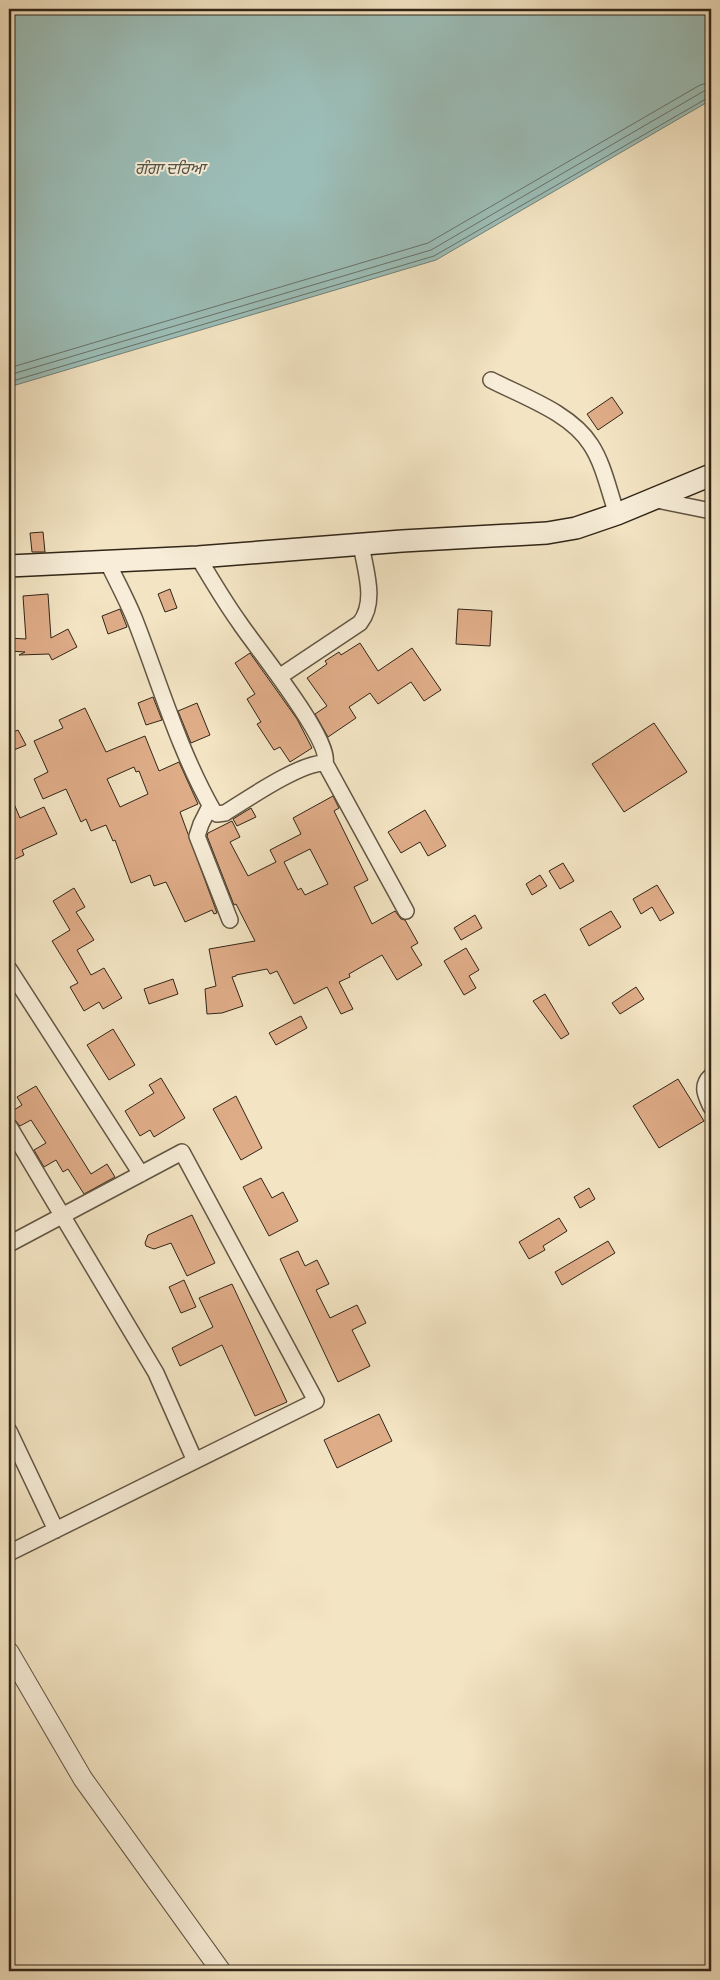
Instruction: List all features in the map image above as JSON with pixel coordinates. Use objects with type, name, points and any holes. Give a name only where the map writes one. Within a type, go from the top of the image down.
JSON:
[{"type":"main road","points":[[9,566],[198,557],[361,544],[547,533],[576,528],[617,514],[711,475]]},
{"type":"street","points":[[491,380],[556,414],[580,432],[591,446],[617,514]]},
{"type":"street","points":[[652,499],[711,511]]},
{"type":"street","points":[[279,677],[360,623],[364,617],[370,600],[361,544]]},
{"type":"street","points":[[198,557],[238,621],[279,677],[319,738],[325,751],[324,763],[406,912]]},
{"type":"street","points":[[107,561],[134,618],[168,713],[199,786],[210,806],[217,814],[225,813],[310,765],[324,763]]},
{"type":"street","points":[[210,806],[197,836],[230,920]]},
{"type":"street","points":[[9,969],[141,1174]]},
{"type":"street","points":[[711,1076],[706,1080],[704,1088],[711,1108]]},
{"type":"street","points":[[9,1126],[156,1374],[195,1461]]},
{"type":"street","points":[[9,1244],[182,1152],[316,1401],[9,1553]]},
{"type":"street","points":[[9,1431],[56,1530]]},
{"type":"street","points":[[9,1652],[82,1779],[221,1971]]},
{"type":"water","name":"ਗੰਗਾ ਦਰਿਆ","points":[[9,9],[711,9],[711,100],[436,260],[9,387]]},
{"type":"building","points":[[612,397],[623,413],[598,430],[587,414]]},
{"type":"building","points":[[43,532],[45,552],[32,552],[30,533]]},
{"type":"building","points":[[170,589],[177,608],[165,612],[158,594]]},
{"type":"building","points":[[48,594],[51,638],[68,629],[77,647],[52,660],[49,654],[19,655],[25,652],[9,651],[9,638],[26,639],[23,596]]},
{"type":"building","points":[[120,609],[127,627],[108,634],[102,616]]},
{"type":"building","points":[[458,609],[492,611],[490,646],[456,644]]},
{"type":"building","points":[[360,643],[378,671],[412,648],[441,690],[424,701],[411,682],[378,704],[370,693],[349,707],[356,718],[328,737],[315,714],[327,706],[307,678],[327,664],[325,661],[339,652],[341,655]]},
{"type":"building","points":[[250,653],[297,719],[312,748],[290,762],[280,747],[274,750],[257,724],[261,722],[247,699],[255,694],[235,663]]},
{"type":"building","points":[[153,697],[162,720],[146,725],[138,703]]},
{"type":"building","points":[[197,703],[210,735],[191,743],[178,711]]},
{"type":"building","points":[[85,708],[106,752],[145,736],[159,771],[179,762],[198,804],[180,812],[217,913],[214,914],[212,910],[185,922],[166,882],[154,886],[150,875],[131,883],[115,840],[113,841],[106,825],[91,831],[86,819],[81,822],[66,789],[43,799],[34,779],[48,772],[34,741],[63,728],[59,720]],"holes":[[[134,767],[136,772],[139,771],[148,794],[120,807],[107,779]]]},
{"type":"building","points":[[654,723],[687,772],[624,812],[592,764]]},
{"type":"building","points":[[18,730],[26,745],[9,752],[9,734]]},
{"type":"building","points":[[9,792],[20,818],[44,807],[57,834],[22,850],[24,855],[9,862]]},
{"type":"building","points":[[333,796],[339,808],[334,811],[368,880],[354,887],[372,924],[395,911],[401,919],[405,920],[418,943],[411,947],[422,965],[397,980],[382,955],[349,974],[350,977],[339,982],[353,1009],[341,1014],[327,987],[294,1004],[277,971],[270,974],[267,969],[236,975],[232,977],[243,1006],[222,1013],[207,1014],[205,989],[216,986],[209,949],[255,941],[236,904],[234,905],[207,836],[208,833],[232,821],[240,837],[230,842],[248,876],[276,862],[270,850],[301,834],[293,818]],"holes":[[[310,849],[328,884],[305,895],[301,888],[298,890],[284,862]]]},
{"type":"building","points":[[251,808],[256,817],[237,826],[233,819]]},
{"type":"building","points":[[425,810],[446,846],[428,856],[420,842],[401,853],[388,832]]},
{"type":"building","points":[[563,863],[574,881],[560,889],[549,871]]},
{"type":"building","points":[[540,875],[547,886],[532,895],[526,884]]},
{"type":"building","points":[[657,885],[674,913],[660,921],[652,907],[641,914],[633,899]]},
{"type":"building","points":[[74,888],[85,907],[76,912],[94,940],[77,950],[91,975],[104,968],[122,998],[103,1009],[99,1002],[84,1011],[70,987],[78,983],[52,941],[70,930],[53,901]]},
{"type":"building","points":[[611,911],[621,927],[589,946],[580,929]]},
{"type":"building","points":[[475,915],[482,928],[461,940],[454,928]]},
{"type":"building","points":[[466,948],[479,970],[469,976],[476,988],[464,995],[444,961]]},
{"type":"building","points":[[173,979],[178,994],[149,1004],[144,989]]},
{"type":"building","points":[[636,987],[644,999],[620,1014],[612,1003]]},
{"type":"building","points":[[545,994],[569,1034],[561,1039],[533,1001]]},
{"type":"building","points":[[301,1016],[307,1028],[276,1045],[269,1033]]},
{"type":"building","points":[[113,1029],[135,1065],[109,1080],[87,1045]]},
{"type":"building","points":[[161,1078],[185,1118],[154,1137],[150,1130],[140,1136],[125,1111],[154,1093],[149,1085]]},
{"type":"building","points":[[678,1079],[704,1121],[659,1148],[633,1106]]},
{"type":"building","points":[[36,1086],[91,1174],[107,1164],[115,1177],[84,1194],[68,1169],[63,1172],[56,1160],[44,1167],[34,1150],[46,1143],[31,1120],[20,1126],[9,1113],[22,1105],[17,1097]]},
{"type":"building","points":[[236,1096],[262,1148],[241,1160],[213,1109]]},
{"type":"building","points":[[261,1178],[272,1198],[283,1192],[298,1221],[269,1236],[243,1187]]},
{"type":"building","points":[[589,1188],[595,1199],[580,1208],[574,1197]]},
{"type":"building","points":[[192,1215],[215,1263],[187,1276],[171,1243],[154,1249],[146,1246],[145,1243],[148,1235]]},
{"type":"building","points":[[559,1218],[567,1231],[543,1246],[545,1250],[529,1259],[519,1242]]},
{"type":"building","points":[[608,1241],[615,1253],[562,1285],[555,1272]]},
{"type":"building","points":[[298,1251],[305,1266],[317,1260],[329,1284],[316,1290],[330,1318],[357,1305],[366,1323],[352,1330],[370,1366],[338,1382],[280,1259]]},
{"type":"building","points":[[184,1280],[196,1307],[181,1313],[169,1287]]},
{"type":"building","points":[[232,1284],[287,1402],[255,1416],[222,1345],[180,1366],[172,1348],[213,1327],[199,1298]]},
{"type":"building","points":[[379,1414],[392,1441],[337,1468],[324,1440]]}]
